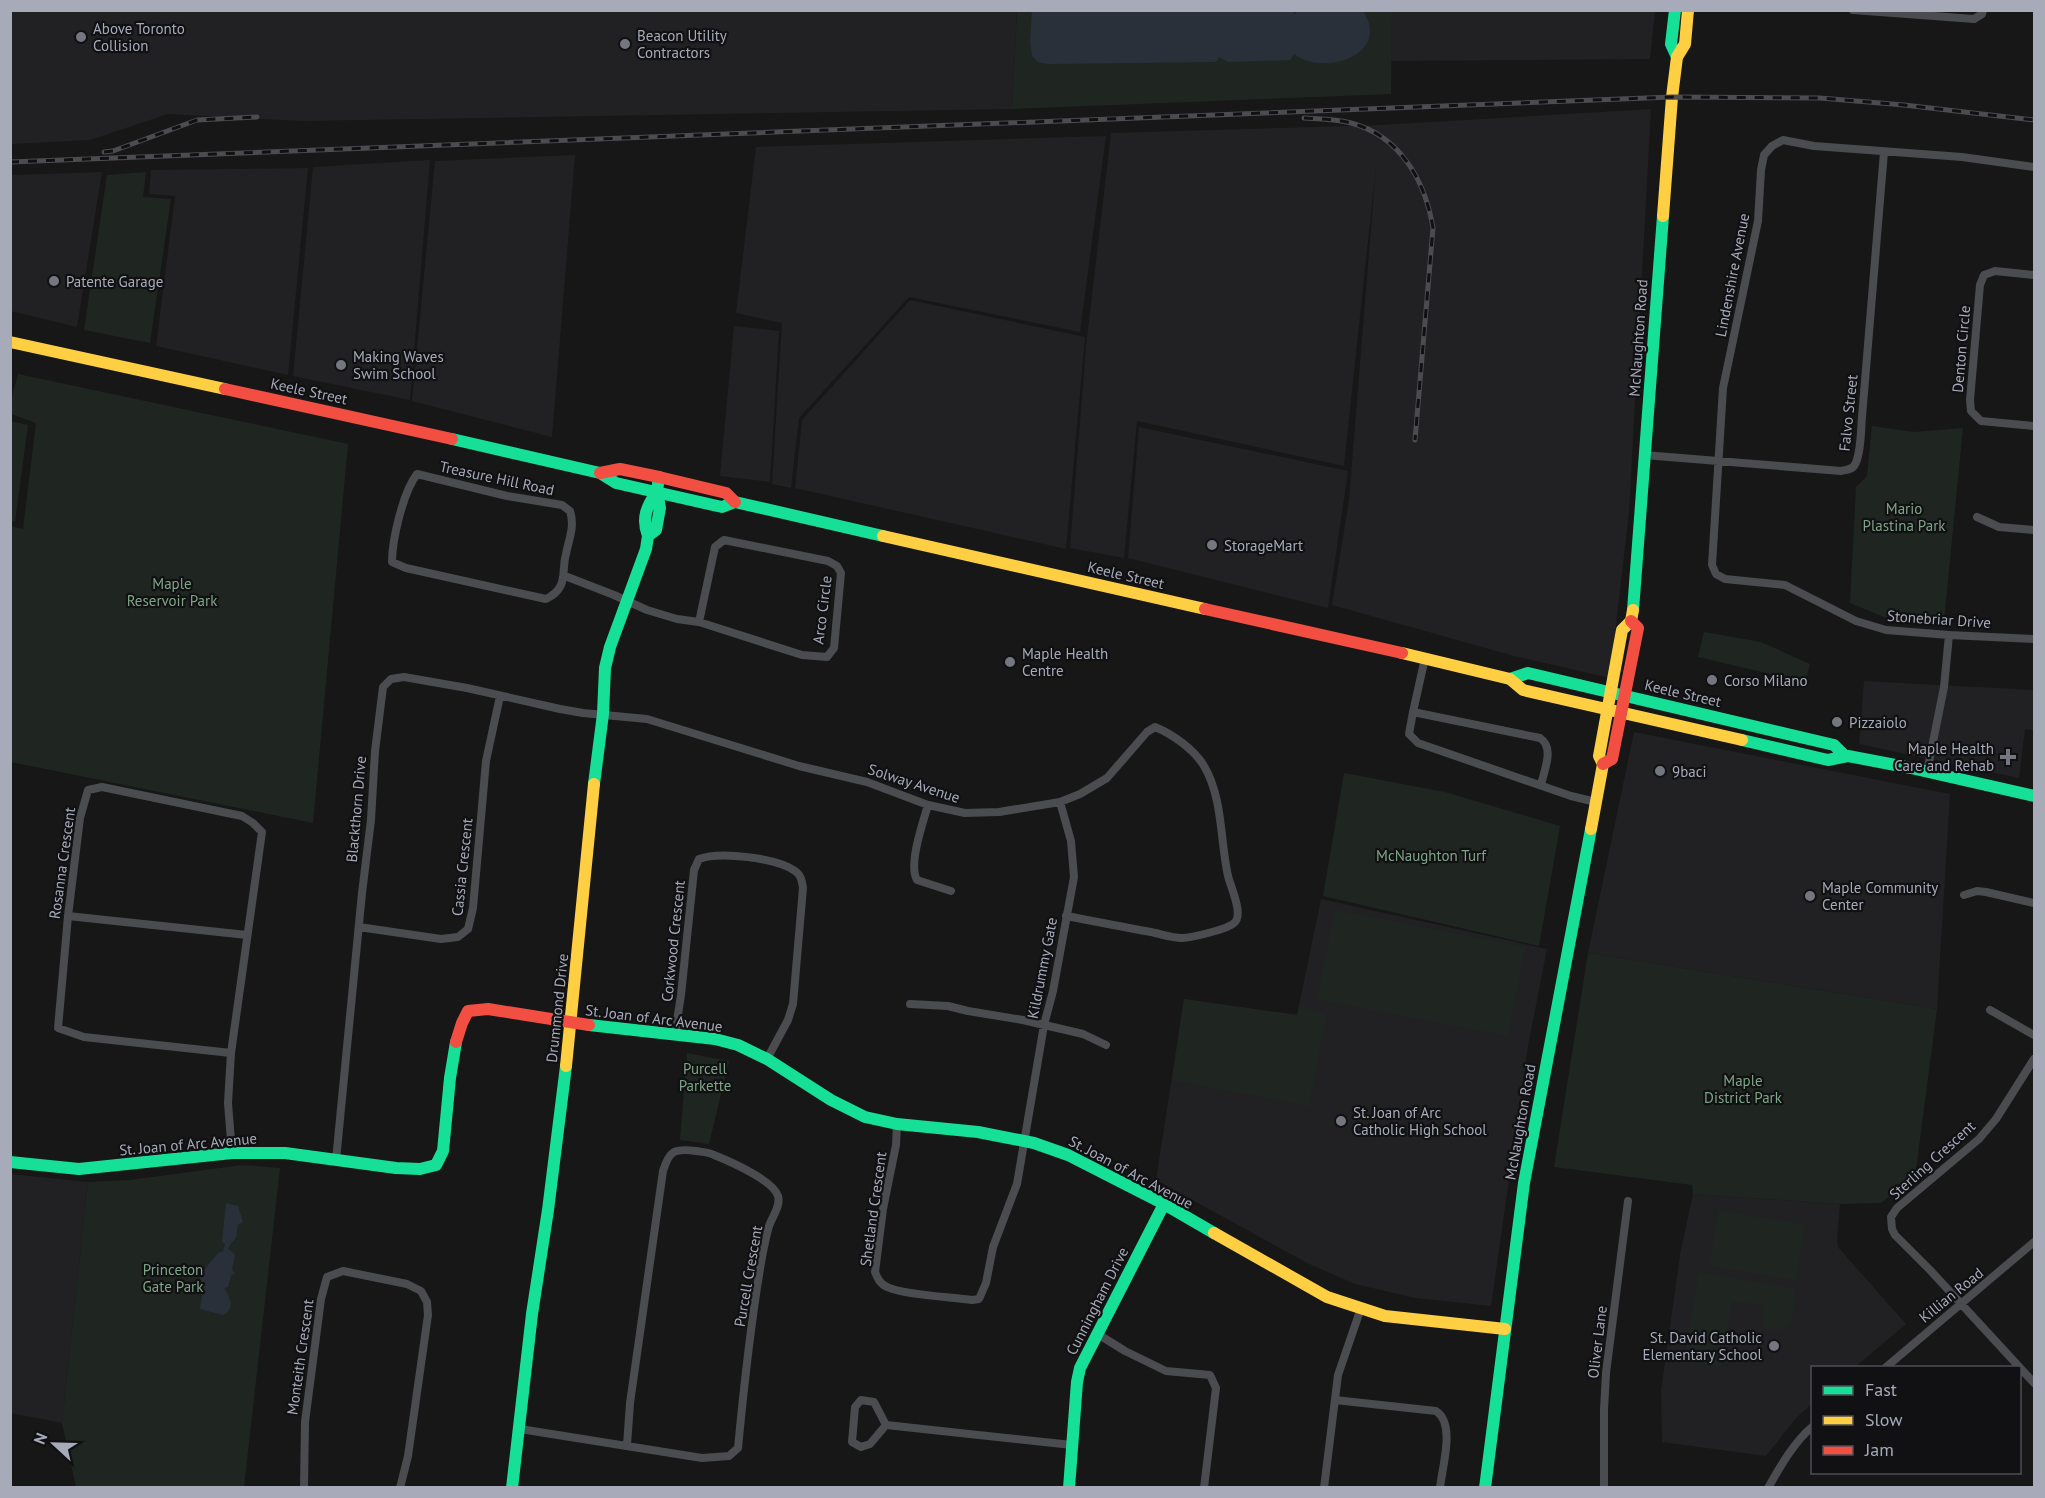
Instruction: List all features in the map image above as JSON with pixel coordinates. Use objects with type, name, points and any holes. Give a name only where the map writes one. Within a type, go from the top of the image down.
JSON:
[{"type":"street","name":"McNaughton Road","points":[[1675,10],[1671,44],[1677,57]]},
{"type":"street","name":"McNaughton Road","points":[[1485,1488],[1524,1183],[1603,764],[1599,756],[1622,630],[1631,621],[1636,588],[1672,97],[1677,57],[1685,44],[1688,10]]},
{"type":"street","points":[[1853,10],[1974,19],[1982,14],[1983,10]]},
{"type":"street","name":"Lindenshire Avenue","points":[[1719,461],[1724,388],[1758,221],[1761,170],[1764,156],[1772,146],[1783,140],[1815,146],[1962,157],[2034,167]]},
{"type":"street","name":"Falvo Street","points":[[1644,455],[1841,471],[1848,470],[1855,465],[1862,417],[1884,152]]},
{"type":"street","name":"Denton Circle","points":[[2034,275],[1995,271],[1984,275],[1980,285],[1970,400],[1971,411],[1981,421],[2034,426]]},
{"type":"street","name":"Keele Street","points":[[10,342],[600,473],[616,483],[722,507],[735,502]]},
{"type":"street","name":"Stonebriar Drive","points":[[1719,461],[1712,565],[1716,574],[1725,579],[1785,585],[1856,621],[1886,630],[2034,639]]},
{"type":"street","name":"Keele Street","points":[[600,473],[620,470],[659,477],[726,493],[735,502],[1425,658],[1510,679],[1523,690],[1828,760],[1845,756],[2034,796]]},
{"type":"street","name":"Treasure Hill Road","points":[[417,474],[507,496],[562,505],[570,511],[574,523],[565,557],[565,576],[554,596],[546,599],[406,568],[392,562],[392,547],[409,484],[417,474]]},
{"type":"street","name":"Drummond Drive","points":[[512,1488],[532,1314],[548,1210],[571,1023],[589,821],[608,657],[646,549],[648,536],[643,525],[647,505],[657,491],[659,477]]},
{"type":"street","points":[[1977,517],[1999,527],[2034,530]]},
{"type":"street","name":"Arco Circle","points":[[627,601],[647,610],[677,619],[699,622],[802,655],[827,657],[834,648],[841,573],[837,566],[828,561],[724,540],[715,547],[699,622]]},
{"type":"street","points":[[565,576],[627,601]]},
{"type":"street","name":"McNaughton Road","points":[[1603,764],[1612,759],[1622,711],[1638,628],[1631,621]]},
{"type":"street","points":[[1927,772],[1944,687],[1949,635]]},
{"type":"street","points":[[1425,658],[1409,734],[1418,743],[1571,796],[1596,802]]},
{"type":"street","name":"Keele Street","points":[[1510,679],[1528,673],[1625,694],[1834,745],[1845,756]]},
{"type":"street","name":"Blackthorn Drive","points":[[336,1160],[383,687],[392,679],[404,677],[560,709],[603,714]]},
{"type":"street","name":"Cassia Crescent","points":[[359,927],[441,939],[458,937],[468,929],[473,908],[486,761],[500,696]]},
{"type":"street","points":[[1413,712],[1540,738],[1546,743],[1548,749],[1541,785]]},
{"type":"street","name":"Solway Avenue","points":[[603,714],[657,722],[799,766],[867,782],[928,805],[980,814],[1060,802],[1080,794],[1107,778],[1147,732],[1155,727],[1178,738],[1204,765],[1212,783],[1219,814],[1224,859],[1239,913],[1234,924],[1223,929],[1180,938],[1066,915]]},
{"type":"street","name":"Rosanna Crescent","points":[[231,1053],[84,1037],[58,1028],[80,818],[88,790],[102,787],[242,816],[262,832],[231,1053],[228,1102],[232,1153]]},
{"type":"street","name":"Kildrummy Gate","points":[[1025,1141],[1044,1025],[1053,991],[1074,877],[1074,857],[1060,802]]},
{"type":"street","points":[[928,805],[913,874],[917,879],[951,891]]},
{"type":"street","name":"Corkwood Crescent","points":[[675,1034],[694,870],[699,859],[706,856],[754,858],[796,872],[802,878],[803,888],[793,1004],[788,1020],[767,1059]]},
{"type":"street","points":[[1964,895],[1977,891],[1986,892],[2034,903]]},
{"type":"street","points":[[68,916],[229,931],[247,935]]},
{"type":"street","points":[[910,1004],[948,1006],[1044,1025],[1083,1034],[1106,1045]]},
{"type":"street","name":"St. Joan of Arc Avenue","points":[[10,1162],[79,1169],[232,1153],[285,1153],[420,1169],[436,1165],[443,1150],[455,1048],[461,1021],[468,1011],[488,1009],[571,1023],[715,1039],[738,1045],[767,1059],[850,1111],[865,1117],[897,1124],[978,1132],[1052,1148],[1164,1204],[1327,1297],[1385,1316],[1505,1329]]},
{"type":"street","points":[[1990,1010],[2034,1035]]},
{"type":"street","name":"Sterling Crescent","points":[[1961,1303],[1895,1235],[1891,1217],[1898,1208],[1979,1139],[1996,1119],[2034,1059]]},
{"type":"street","name":"Shetland Crescent","points":[[897,1124],[896,1145],[875,1272],[879,1281],[885,1286],[898,1290],[972,1300],[980,1299],[984,1292],[993,1247],[1017,1184],[1025,1141]]},
{"type":"street","name":"Purcell Crescent","points":[[520,1429],[702,1458],[729,1456],[738,1448],[747,1363],[762,1261],[778,1198],[774,1188],[751,1173],[711,1154],[686,1150],[672,1152],[663,1172],[630,1403],[627,1445]]},
{"type":"street","name":"Oliver Lane","points":[[1604,1488],[1606,1373],[1628,1201]]},
{"type":"street","name":"Cunningham Drive","points":[[1069,1488],[1080,1368],[1164,1204]]},
{"type":"street","name":"Killian Road","points":[[1887,1366],[2034,1242]]},
{"type":"street","name":"Monteith Crescent","points":[[304,1488],[305,1422],[321,1299],[327,1277],[343,1271],[407,1284],[421,1291],[427,1302],[429,1315],[408,1456],[400,1488]]},
{"type":"street","points":[[1961,1303],[2018,1366]]},
{"type":"street","points":[[1324,1488],[1335,1400],[1343,1358],[1361,1308]]},
{"type":"street","points":[[1096,1333],[1125,1351],[1166,1371],[1210,1375],[1216,1388],[1204,1488]]},
{"type":"street","points":[[2021,1369],[2034,1383]]},
{"type":"street","points":[[861,1400],[874,1402],[886,1425],[870,1444],[861,1447],[852,1442],[855,1407],[861,1400]]},
{"type":"street","points":[[1335,1400],[1436,1411],[1442,1414],[1447,1436],[1440,1488]]},
{"type":"street","points":[[886,1425],[1072,1445]]},
{"type":"street","points":[[1768,1488],[1794,1447],[1811,1428]]},
{"type":"shaded area","points":[[1032,10],[1291,10],[1295,14],[1297,11],[1363,11],[1370,26],[1369,40],[1362,50],[1350,58],[1336,62],[1306,61],[1294,54],[1290,60],[1228,62],[1219,57],[1216,62],[1048,64],[1038,62],[1032,56],[1030,41]]},
{"type":"shaded area","points":[[11,11],[1017,11],[1012,109],[304,121],[168,114],[90,140],[11,144]]},
{"type":"shaded area","points":[[1392,11],[1655,11],[1650,59],[1391,61]]},
{"type":"shaded area","points":[[1651,109],[1629,512],[1610,678],[1514,656],[1332,605],[1349,500],[1376,166],[1344,466],[1137,421],[1124,558],[1070,548],[1086,346],[1111,133],[1380,125]]},
{"type":"shaded area","points":[[1106,136],[1080,332],[909,297],[799,418],[791,488],[772,484],[782,323],[736,313],[756,147]]},
{"type":"shaded area","points":[[575,155],[552,437],[412,401],[435,161]]},
{"type":"shaded area","points":[[430,160],[410,400],[293,376],[313,167]]},
{"type":"shaded area","points":[[308,168],[288,375],[156,346],[175,196],[149,194],[151,170]]},
{"type":"shaded area","points":[[102,172],[77,327],[11,311],[11,175]]},
{"type":"shaded area","points":[[910,300],[1085,337],[1066,549],[795,488],[802,420]]},
{"type":"shaded area","points":[[734,326],[779,331],[770,482],[720,476]]},
{"type":"shaded area","points":[[1139,427],[1348,471],[1328,608],[1128,558]]},
{"type":"shaded area","points":[[1864,681],[2034,690],[2034,730],[2025,729],[2019,778],[1859,744]]},
{"type":"shaded area","points":[[1634,732],[1950,794],[1937,1009],[1588,953]]},
{"type":"shaded area","name":"St. Joan of Arc Catholic High School","points":[[1321,899],[1547,949],[1528,1046],[1491,1306],[1415,1298],[1355,1284],[1307,1263],[1156,1180],[1184,999],[1297,1015]]},
{"type":"shaded area","points":[[11,1174],[88,1182],[62,1423],[11,1413]]},
{"type":"shaded area","name":"St. David Catholic Elementary School","points":[[1693,1194],[1840,1204],[1838,1247],[1906,1324],[1856,1366],[1811,1366],[1811,1405],[1796,1418],[1766,1456],[1662,1442],[1661,1391],[1680,1255]]},
{"type":"shaded area","points":[[226,1203],[238,1206],[243,1222],[238,1225],[236,1238],[228,1249],[235,1254],[232,1270],[235,1274],[231,1275],[228,1287],[224,1288],[231,1306],[223,1315],[200,1309],[203,1289],[199,1276],[218,1253],[223,1251]]},
{"type":"green space","points":[[1017,11],[1392,11],[1391,94],[1012,109]]},
{"type":"green space","points":[[146,172],[143,197],[171,199],[150,343],[84,330],[107,175]]},
{"type":"green space","name":"Maple Reservoir Park","points":[[18,374],[348,444],[313,823],[11,762],[11,526],[23,529],[36,423],[11,414],[11,400]]},
{"type":"green space","points":[[11,421],[28,425],[15,522],[10,520]]},
{"type":"green space","name":"Mario Plastina Park","points":[[1872,426],[1914,432],[1963,428],[1944,621],[1884,617],[1850,603],[1856,487],[1867,476]]},
{"type":"green space","points":[[1704,632],[1761,642],[1810,664],[1805,682],[1698,657]]},
{"type":"green space","name":"McNaughton Turf","points":[[1344,773],[1445,792],[1560,826],[1539,946],[1323,896]]},
{"type":"green space","points":[[1335,910],[1525,947],[1508,1036],[1317,999]]},
{"type":"green space","name":"Maple District Park","points":[[1588,953],[1937,1009],[1915,1177],[1881,1203],[1840,1204],[1693,1194],[1692,1185],[1554,1167]]},
{"type":"green space","points":[[1184,999],[1297,1015],[1299,1006],[1326,1015],[1309,1106],[1172,1080]]},
{"type":"green space","name":"Purcell Parkette","points":[[687,1053],[729,1061],[709,1144],[680,1140]]},
{"type":"green space","name":"Princeton Gate Park","points":[[242,1165],[280,1168],[244,1487],[76,1487],[62,1423],[88,1182],[130,1180]]},
{"type":"green space","points":[[1719,1210],[1805,1225],[1796,1280],[1709,1266]]},
{"type":"green space","points":[[1699,1272],[1796,1289],[1791,1325],[1779,1330],[1763,1328],[1764,1305],[1732,1302],[1721,1366],[1683,1363]]},
{"type":"railway","points":[[10,162],[1672,97],[1820,98],[2034,120]]},
{"type":"railway","points":[[104,152],[113,151],[197,120],[257,117]]},
{"type":"railway","points":[[1304,118],[1351,123],[1383,138],[1407,162],[1424,193],[1433,228],[1415,440]]},
{"type":"traffic: fast","points":[[1675,10],[1671,44],[1677,57]]},
{"type":"traffic: fast","points":[[1633,610],[1663,216]]},
{"type":"traffic: fast","points":[[452,439],[600,473],[616,483],[722,507],[735,502],[883,536]]},
{"type":"traffic: fast","points":[[594,784],[603,714],[605,668],[610,647],[646,549],[648,536],[656,530],[660,508],[657,491],[659,477]]},
{"type":"traffic: fast","points":[[648,536],[645,523],[646,512],[657,491]]},
{"type":"traffic: fast","points":[[1510,679],[1528,673],[1834,745],[1845,756]]},
{"type":"traffic: fast","points":[[1742,740],[1828,760],[1848,756],[1911,768],[2034,796]]},
{"type":"traffic: fast","points":[[1485,1488],[1524,1183],[1591,829]]},
{"type":"traffic: fast","points":[[589,1025],[715,1039],[738,1045],[767,1059],[831,1100],[865,1117],[897,1124],[978,1132],[1034,1143],[1068,1155],[1164,1204],[1214,1233]]},
{"type":"traffic: fast","points":[[10,1162],[79,1169],[232,1153],[285,1153],[396,1168],[420,1169],[436,1165],[443,1151],[456,1042]]},
{"type":"traffic: fast","points":[[512,1488],[532,1314],[566,1066]]},
{"type":"traffic: fast","points":[[1069,1488],[1080,1368],[1164,1204]]},
{"type":"traffic: slow","points":[[1663,216],[1672,97],[1677,57],[1685,44],[1688,10]]},
{"type":"traffic: slow","points":[[10,342],[225,389]]},
{"type":"traffic: slow","points":[[883,536],[1205,609]]},
{"type":"traffic: slow","points":[[1591,829],[1603,764],[1599,756],[1622,630],[1631,621],[1633,610]]},
{"type":"traffic: slow","points":[[1402,653],[1510,679],[1523,690],[1742,740]]},
{"type":"traffic: slow","points":[[566,1066],[594,784]]},
{"type":"traffic: slow","points":[[1214,1233],[1327,1297],[1385,1316],[1505,1329]]},
{"type":"traffic: jam","points":[[225,389],[452,439]]},
{"type":"traffic: jam","points":[[600,473],[620,469],[659,477],[726,493],[735,502]]},
{"type":"traffic: jam","points":[[1205,609],[1402,653]]},
{"type":"traffic: jam","points":[[1603,764],[1612,759],[1638,628],[1631,621]]},
{"type":"traffic: jam","points":[[456,1042],[468,1011],[488,1009],[589,1025]]},
{"type":"place","name":"Above Toronto Collision","points":[[81,37]]},
{"type":"place","name":"Beacon Utility Contractors","points":[[625,44]]},
{"type":"place","name":"Patente Garage","points":[[54,281]]},
{"type":"place","name":"Making Waves Swim School","points":[[341,365]]},
{"type":"place","name":"StorageMart","points":[[1212,545]]},
{"type":"place","name":"Maple Health Centre","points":[[1010,662]]},
{"type":"place","name":"Corso Milano","points":[[1712,680]]},
{"type":"place","name":"Pizzaiolo","points":[[1837,722]]},
{"type":"place","name":"Maple Health Care and Rehab","points":[[2008,757]]},
{"type":"place","name":"9baci","points":[[1660,771]]},
{"type":"place","name":"Maple Community Center","points":[[1810,896]]},
{"type":"place","name":"St. Joan of Arc Catholic High School","points":[[1341,1121]]},
{"type":"place","name":"St. David Catholic Elementary School","points":[[1774,1346]]}]
